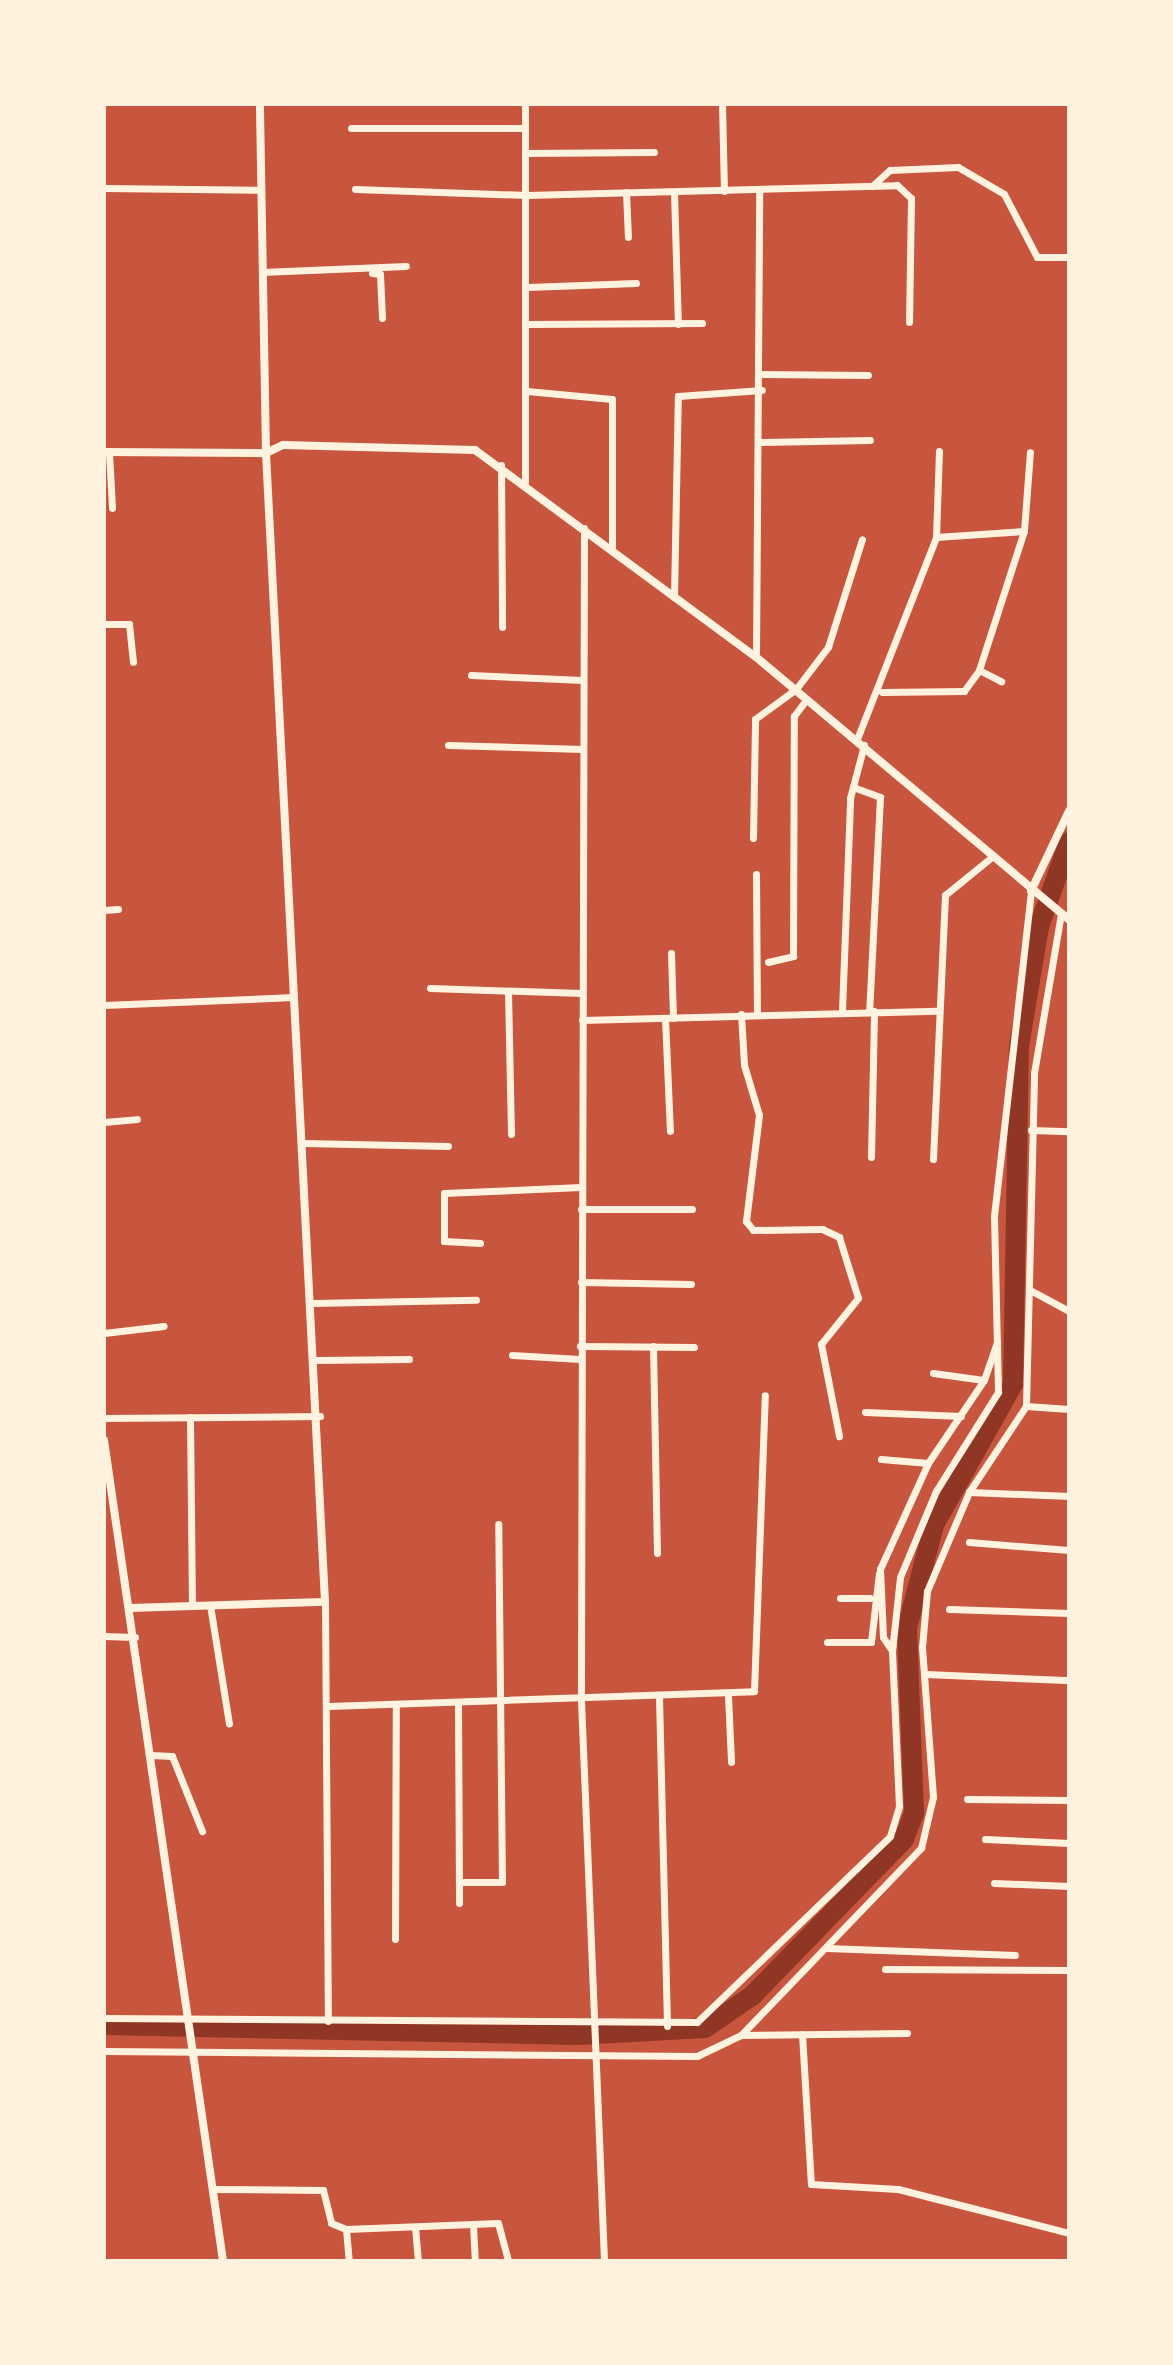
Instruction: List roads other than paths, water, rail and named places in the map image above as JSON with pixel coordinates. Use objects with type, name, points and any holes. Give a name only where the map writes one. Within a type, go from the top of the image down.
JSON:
[{"type":"street","points":[[260,104],[266,453],[294,997],[320,1416],[329,1706],[328,2021]]},
{"type":"street","points":[[525,104],[528,287],[525,482]]},
{"type":"street","points":[[722,104],[724,191]]},
{"type":"street","points":[[351,128],[525,128]]},
{"type":"street","points":[[525,153],[654,152]]},
{"type":"street","points":[[872,186],[890,170],[958,167],[1004,194],[1037,257],[1069,257]]},
{"type":"street","points":[[355,189],[527,195],[897,185],[911,198],[909,322]]},
{"type":"street","points":[[104,188],[261,190]]},
{"type":"street","points":[[756,657],[762,390],[759,190]]},
{"type":"street","points":[[626,192],[628,237]]},
{"type":"street","points":[[674,192],[678,324]]},
{"type":"street","points":[[262,272],[350,271],[406,266]]},
{"type":"street","points":[[350,271],[380,274],[382,318]]},
{"type":"street","points":[[528,287],[636,283]]},
{"type":"street","points":[[527,324],[702,323]]},
{"type":"street","points":[[762,374],[868,375]]},
{"type":"street","points":[[674,597],[678,396],[762,390]]},
{"type":"street","points":[[527,391],[612,399],[612,550]]},
{"type":"street","points":[[761,442],[870,440]]},
{"type":"street","points":[[104,2051],[590,2058],[697,2056],[741,2035],[921,1848],[933,1797],[926,1674],[927,1591],[969,1492],[1026,1406],[1031,1130],[1047,969],[1062,915],[861,742],[756,657],[501,464],[475,450],[283,445],[266,453],[107,452],[112,508]]},
{"type":"street","points":[[842,1011],[853,787],[861,742],[882,692],[936,537],[939,451]]},
{"type":"street","points":[[882,692],[964,691],[979,670],[1024,531],[1030,452]]},
{"type":"street","points":[[501,464],[502,627]]},
{"type":"street","points":[[584,528],[581,1700],[590,2058],[604,2261]]},
{"type":"street","points":[[936,537],[1024,531]]},
{"type":"street","points":[[753,838],[755,719],[796,689],[828,647],[862,539]]},
{"type":"street","points":[[104,624],[129,624],[133,662]]},
{"type":"street","points":[[979,670],[1001,681]]},
{"type":"street","points":[[471,675],[583,680]]},
{"type":"street","points":[[768,962],[793,956],[794,716],[807,699]]},
{"type":"street","points":[[448,745],[583,749]]},
{"type":"street","points":[[853,787],[880,797],[872,1011],[871,1157]]},
{"type":"street","points":[[104,2018],[589,2028],[697,2022],[742,1986],[890,1836],[901,1752],[892,1651],[900,1577],[936,1491],[998,1392],[994,1216],[1033,893],[1069,811]]},
{"type":"street","points":[[933,1159],[937,1011],[945,895],[993,856]]},
{"type":"street","points":[[756,874],[757,1014]]},
{"type":"street","points":[[104,910],[118,909]]},
{"type":"street","points":[[670,1131],[671,953]]},
{"type":"street","points":[[430,988],[582,993]]},
{"type":"street","points":[[508,991],[511,1134]]},
{"type":"street","points":[[104,1005],[294,997]]},
{"type":"street","points":[[582,1020],[842,1011],[937,1011]]},
{"type":"street","points":[[741,1014],[744,1065],[759,1115],[746,1221],[753,1230],[822,1229],[839,1237],[858,1298],[821,1344],[839,1436]]},
{"type":"street","points":[[104,1122],[137,1119]]},
{"type":"street","points":[[1031,1130],[1069,1131]]},
{"type":"street","points":[[303,1143],[448,1146]]},
{"type":"street","points":[[480,1243],[444,1241],[444,1193],[581,1187]]},
{"type":"street","points":[[581,1209],[692,1209]]},
{"type":"street","points":[[581,1282],[691,1284]]},
{"type":"street","points":[[1030,1290],[1069,1311]]},
{"type":"street","points":[[313,1303],[476,1300]]},
{"type":"street","points":[[104,1333],[164,1326]]},
{"type":"street","points":[[827,1642],[871,1642],[870,1598],[880,1569],[928,1463],[984,1380],[999,1339]]},
{"type":"street","points":[[580,1346],[694,1347]]},
{"type":"street","points":[[653,1346],[657,1553]]},
{"type":"street","points":[[512,1355],[580,1359]]},
{"type":"street","points":[[317,1360],[409,1359]]},
{"type":"street","points":[[933,1373],[984,1380]]},
{"type":"street","points":[[329,1706],[728,1695],[754,1691],[765,1395]]},
{"type":"street","points":[[1026,1406],[1069,1409]]},
{"type":"street","points":[[865,1412],[961,1416]]},
{"type":"street","points":[[104,1418],[320,1416]]},
{"type":"street","points":[[190,1417],[192,1606]]},
{"type":"street","points":[[104,1440],[135,1637],[223,2261]]},
{"type":"street","points":[[881,1459],[928,1463]]},
{"type":"street","points":[[969,1492],[1069,1496]]},
{"type":"street","points":[[459,1882],[502,1882],[498,1524]]},
{"type":"street","points":[[969,1542],[1069,1550]]},
{"type":"street","points":[[880,1569],[883,1637],[892,1651]]},
{"type":"street","points":[[840,1598],[870,1598]]},
{"type":"street","points":[[130,1608],[325,1602]]},
{"type":"street","points":[[210,1605],[229,1723]]},
{"type":"street","points":[[949,1609],[1069,1613]]},
{"type":"street","points":[[104,1636],[135,1637]]},
{"type":"street","points":[[926,1674],[1066,1680]]},
{"type":"street","points":[[728,1695],[731,1762]]},
{"type":"street","points":[[659,1697],[667,2026]]},
{"type":"street","points":[[458,1703],[459,1903]]},
{"type":"street","points":[[395,1939],[396,1704]]},
{"type":"street","points":[[151,1755],[172,1756],[202,1831]]},
{"type":"street","points":[[967,1799],[1069,1800]]},
{"type":"street","points":[[985,1839],[1069,1843]]},
{"type":"street","points":[[994,1883],[1069,1886]]},
{"type":"street","points":[[827,1948],[1015,1955]]},
{"type":"street","points":[[885,1969],[1069,1970]]},
{"type":"street","points":[[741,2035],[907,2033]]},
{"type":"street","points":[[802,2034],[811,2184],[898,2189],[1069,2233]]},
{"type":"street","points":[[213,2189],[323,2190],[331,2223],[346,2229],[504,2226],[508,2261]]},
{"type":"street","points":[[473,2225],[475,2261]]},
{"type":"street","points":[[415,2227],[418,2261]]},
{"type":"street","points":[[346,2229],[349,2261]]},
{"type":"waterway","points":[[104,2025],[577,2035],[705,2028],[753,1995],[904,1839],[914,1813],[907,1628],[934,1525],[1013,1384],[1019,1046],[1039,927],[1069,842]]}]
